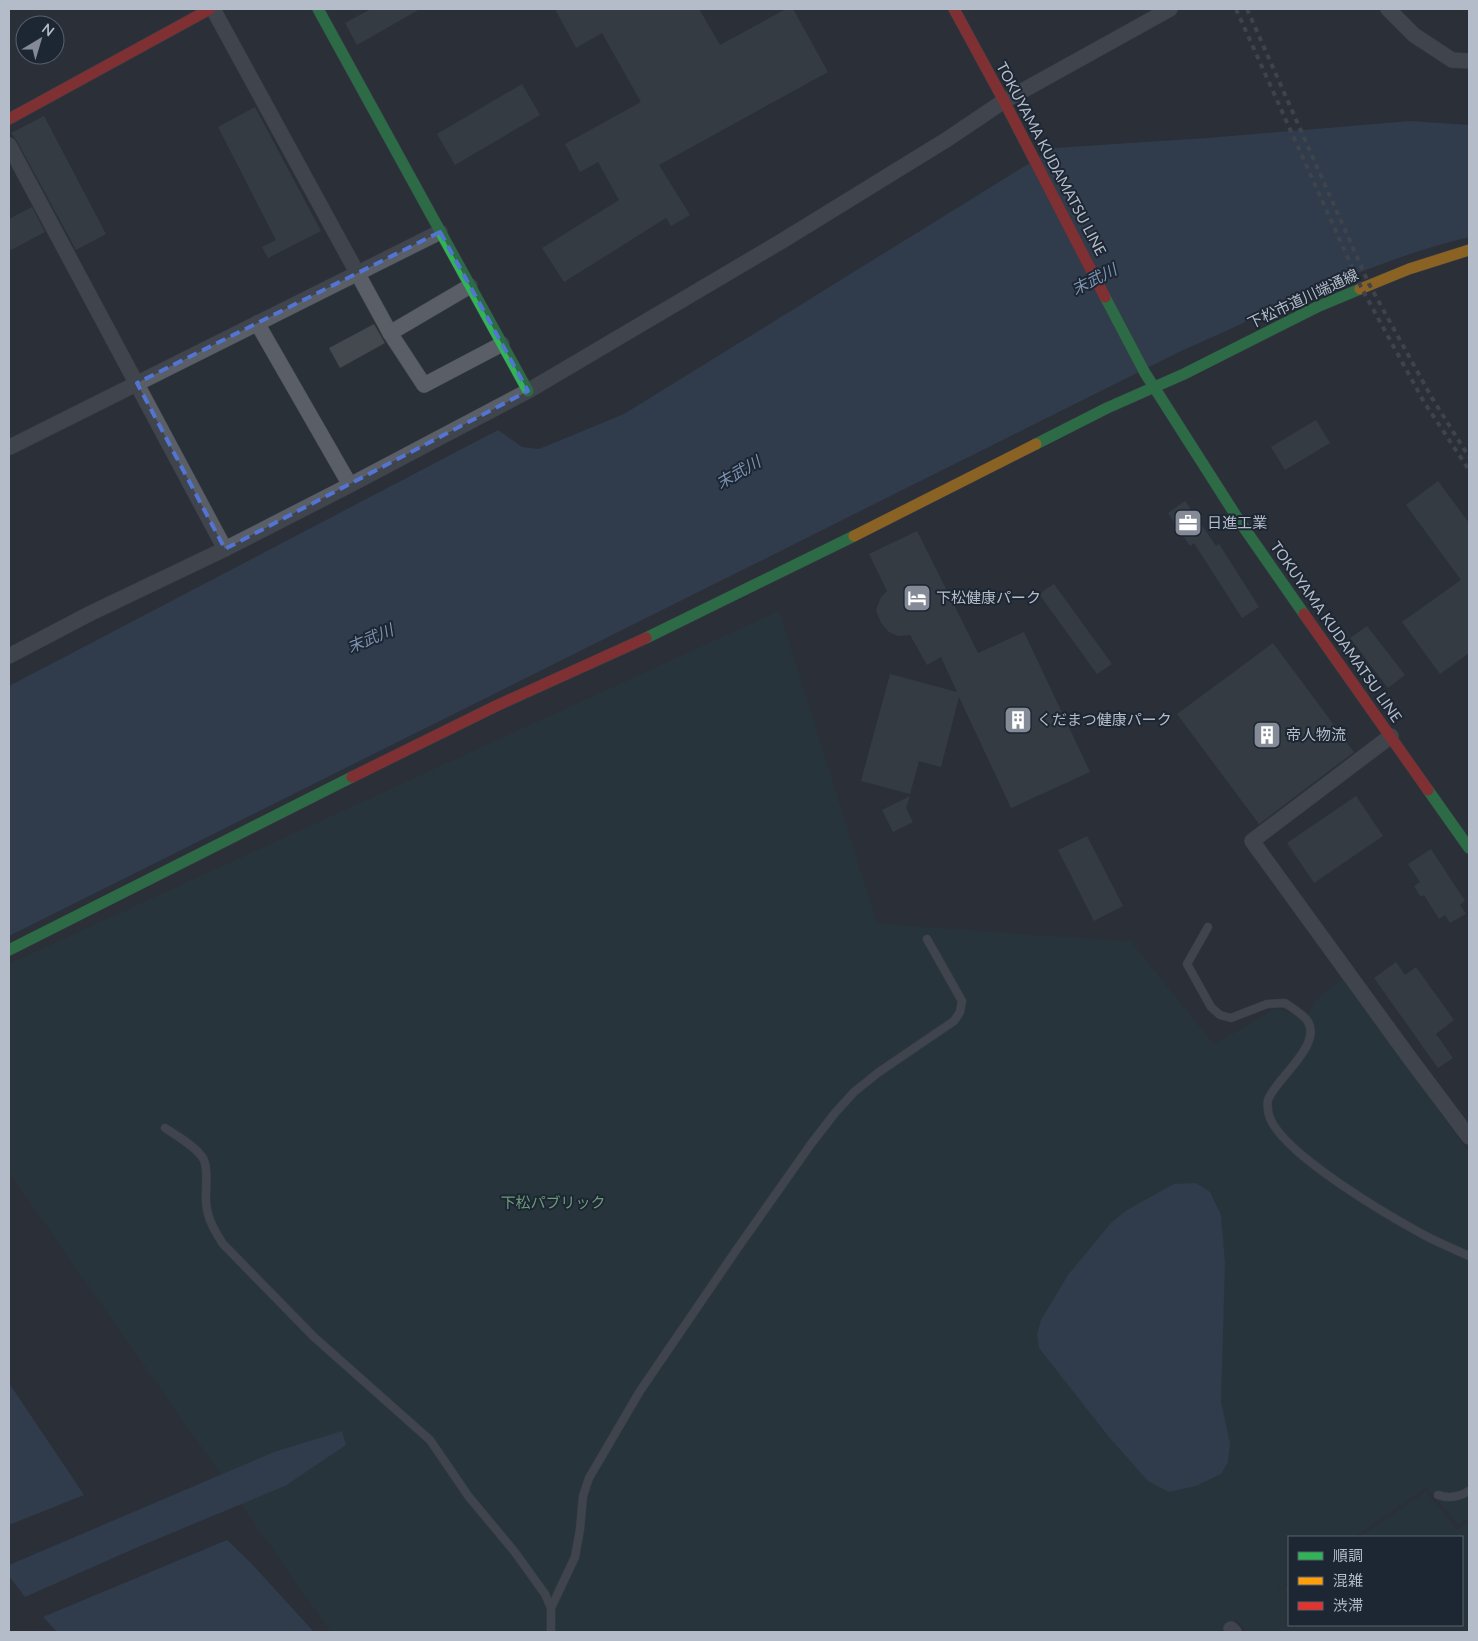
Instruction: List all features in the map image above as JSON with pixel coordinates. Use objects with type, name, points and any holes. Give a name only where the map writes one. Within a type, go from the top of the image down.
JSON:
[{"type":"street","points":[[9,120],[211,9],[390,333],[424,385],[502,344]]},
{"type":"street","points":[[318,9],[528,391]]},
{"type":"street","name":"TOKUYAMA KUDAMATSU LINE","points":[[954,9],[1004,101],[1145,373],[1240,522],[1469,848]]},
{"type":"street","points":[[9,656],[89,614],[225,549],[528,391],[791,236],[946,140],[1004,101],[1170,9]]},
{"type":"street","points":[[1388,9],[1414,35],[1452,60],[1469,61]]},
{"type":"street","points":[[9,145],[225,549]]},
{"type":"street","points":[[10,447],[440,232]]},
{"type":"street","name":"下松市道川端通線","points":[[9,950],[470,718],[679,623],[922,503],[1107,408],[1184,374],[1317,307],[1361,287],[1409,269],[1469,250]]},
{"type":"street","points":[[390,333],[470,286]]},
{"type":"street","points":[[257,323],[350,485]]},
{"type":"street","points":[[1391,736],[1252,841],[1469,1137]]},
{"type":"lane","points":[[1208,927],[1187,964],[1212,1007],[1220,1015],[1231,1018],[1267,1004],[1285,1003],[1308,1020],[1311,1030],[1309,1043],[1268,1101],[1269,1115],[1274,1125],[1289,1143],[1317,1167],[1368,1202],[1426,1236],[1469,1256]]},
{"type":"lane","points":[[550,1632],[552,1608],[574,1557],[580,1529],[583,1496],[589,1478],[640,1391],[811,1144],[854,1092],[879,1072],[954,1021],[960,1012],[962,1001],[927,939]]},
{"type":"lane","points":[[165,1128],[180,1137],[203,1158],[207,1170],[205,1196],[207,1214],[211,1226],[223,1244],[314,1337],[430,1440],[470,1497],[519,1558],[545,1594],[552,1608]]},
{"type":"lane","points":[[1438,1495],[1446,1498],[1462,1495],[1469,1491]]},
{"type":"highlighted area","points":[[440,232],[528,391],[225,549],[137,383]]},
{"type":"green space","name":"下松パブリック","points":[[779,611],[877,924],[1131,942],[1214,1045],[1276,1008],[1305,1019],[1317,1000],[1345,978],[1469,1153],[1469,1518],[1459,1525],[1426,1487],[1355,1536],[1288,1536],[1288,1583],[1266,1599],[1288,1585],[1288,1626],[1463,1626],[1463,1536],[1360,1536],[1426,1492],[1457,1530],[1469,1522],[1469,1632],[1247,1632],[1236,1619],[1219,1632],[331,1632],[9,1172],[9,964]]},
{"type":"water","name":"末武川","points":[[1410,121],[1469,125],[1469,237],[1395,259],[1359,273],[1181,351],[9,936],[9,686],[498,430],[522,447],[539,449],[624,414],[1054,148],[1207,138]]},
{"type":"water","points":[[1196,1183],[1210,1192],[1221,1215],[1225,1263],[1221,1402],[1230,1443],[1228,1462],[1221,1474],[1196,1486],[1169,1492],[1148,1481],[1109,1437],[1039,1348],[1037,1334],[1041,1320],[1068,1275],[1111,1223],[1127,1210],[1174,1184]]},
{"type":"water","points":[[9,1383],[84,1495],[9,1525]]},
{"type":"water","points":[[342,1431],[346,1445],[285,1486],[138,1547],[25,1597],[9,1576],[9,1565],[274,1452]]},
{"type":"water","points":[[227,1540],[251,1563],[314,1632],[57,1632],[43,1617]]},
{"type":"building","points":[[371,9],[420,9],[357,45],[345,23]]},
{"type":"building","points":[[555,9],[699,9],[720,45],[786,9],[793,9],[828,72],[659,165],[690,215],[671,226],[666,218],[564,282],[542,248],[619,200],[598,162],[580,172],[565,144],[641,102],[602,33],[576,48]]},
{"type":"building","points":[[522,84],[540,115],[455,165],[437,134]]},
{"type":"building","points":[[255,107],[321,231],[268,258],[262,247],[276,240],[218,127]]},
{"type":"building","points":[[44,116],[106,234],[76,250],[11,133]]},
{"type":"building","points":[[32,207],[45,232],[9,251],[9,219]]},
{"type":"building","points":[[374,324],[385,343],[340,368],[329,348]]},
{"type":"building","points":[[1316,420],[1330,443],[1285,470],[1271,447]]},
{"type":"building","points":[[1438,481],[1469,523],[1469,653],[1440,674],[1402,622],[1461,580],[1406,505]]},
{"type":"building","points":[[1185,501],[1216,546],[1219,544],[1259,607],[1242,618],[1194,543],[1190,546],[1168,513]]},
{"type":"building","points":[[917,531],[978,653],[1024,632],[1090,772],[1011,808],[959,697],[941,767],[919,761],[910,794],[861,781],[890,674],[957,692],[941,657],[927,665],[910,635],[898,636],[889,632],[881,623],[876,610],[881,597],[887,591],[869,554]]},
{"type":"building","points":[[1054,584],[1112,664],[1097,674],[1039,594]]},
{"type":"building","points":[[1367,626],[1405,675],[1388,688],[1350,638]]},
{"type":"building","name":"帝人物流","points":[[1273,643],[1354,752],[1259,824],[1177,714]]},
{"type":"building","points":[[910,796],[906,808],[913,822],[893,832],[882,810]]},
{"type":"building","points":[[1356,796],[1383,836],[1314,883],[1287,843]]},
{"type":"building","points":[[1087,836],[1123,906],[1094,921],[1058,850]]},
{"type":"building","points":[[1431,849],[1465,901],[1460,905],[1466,914],[1450,923],[1445,915],[1439,919],[1424,895],[1421,897],[1414,886],[1420,882],[1408,864]]},
{"type":"building","points":[[1396,962],[1405,975],[1416,967],[1454,1020],[1436,1034],[1453,1058],[1438,1068],[1374,978]]},
{"type":"railway","points":[[1236,9],[1361,287],[1424,402],[1469,470]]},
{"type":"railway","points":[[1247,9],[1369,284],[1432,398],[1469,457]]},
{"type":"traffic: fast","points":[[318,9],[528,391]]},
{"type":"traffic: fast","points":[[1036,444],[1107,408],[1184,374],[1317,307],[1360,289]]},
{"type":"traffic: fast","points":[[1105,297],[1145,373],[1240,522],[1304,614]]},
{"type":"traffic: fast","points":[[646,638],[854,536]]},
{"type":"traffic: fast","points":[[9,950],[352,777]]},
{"type":"traffic: fast","points":[[1428,790],[1469,848]]},
{"type":"traffic: slow","points":[[1360,289],[1409,269],[1469,250]]},
{"type":"traffic: slow","points":[[854,536],[1036,444]]},
{"type":"traffic: jam","points":[[9,119],[210,9]]},
{"type":"traffic: jam","points":[[954,9],[1004,101],[1105,297]]},
{"type":"traffic: jam","points":[[1304,614],[1428,790]]},
{"type":"traffic: jam","points":[[352,777],[496,706],[646,638]]},
{"type":"place","name":"日進工業","points":[[1188,523]]},
{"type":"place","name":"下松健康パーク","points":[[917,598]]},
{"type":"place","name":"くだまつ健康パーク","points":[[1018,720]]},
{"type":"place","name":"帝人物流","points":[[1267,735]]}]
